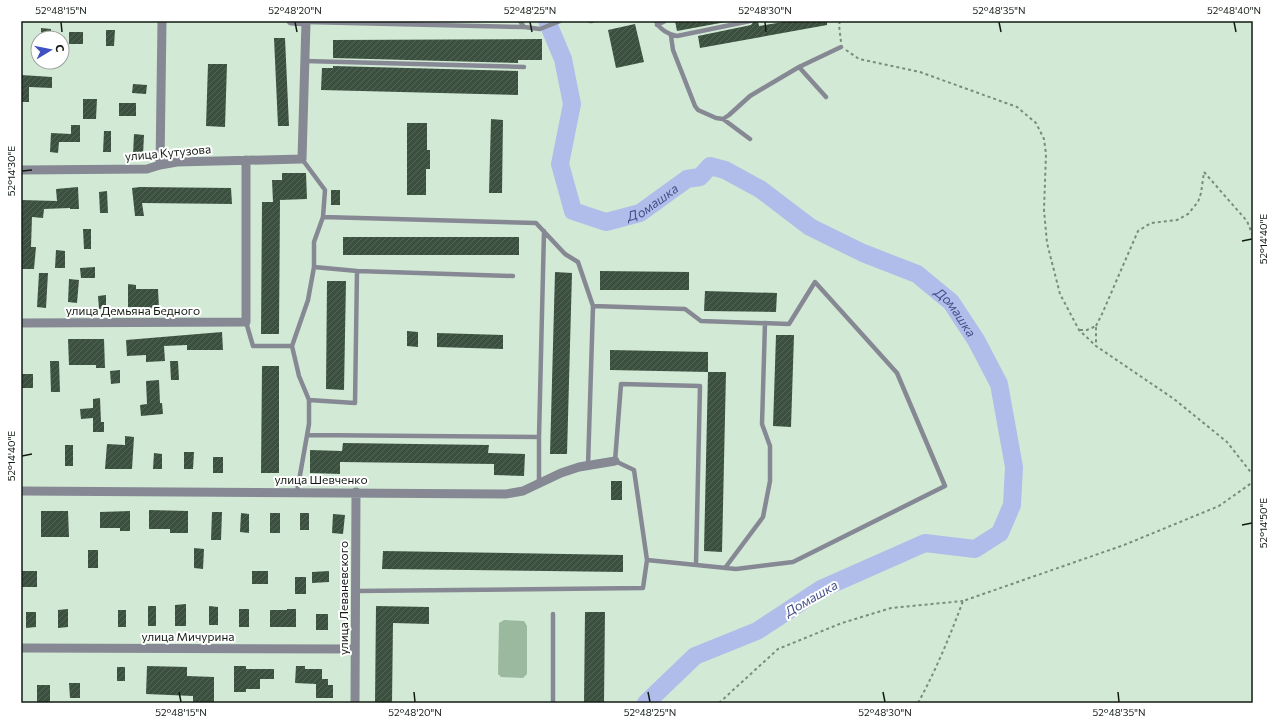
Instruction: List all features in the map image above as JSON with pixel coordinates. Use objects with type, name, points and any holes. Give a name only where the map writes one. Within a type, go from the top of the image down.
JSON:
[{"type":"street","points":[[160,165],[162,21]]},
{"type":"street","points":[[291,21],[306,22],[302,159]]},
{"type":"street","name":"улица Кутузова","points":[[21,170],[147,169],[177,162],[302,159]]},
{"type":"street","points":[[246,160],[246,322]]},
{"type":"street","name":"улица Демьяна Бедного","points":[[21,323],[246,322]]},
{"type":"street","name":"улица Шевченко","points":[[21,491],[506,494],[523,491],[539,482],[561,473],[615,461]]},
{"type":"street","name":"улица Леваневского","points":[[355,703],[356,492]]},
{"type":"street","name":"улица Мичурина","points":[[21,648],[356,649]]},
{"type":"lane","points":[[520,21],[524,28]]},
{"type":"lane","points":[[306,22],[366,22],[540,29],[560,21]]},
{"type":"lane","points":[[657,23],[665,21]]},
{"type":"lane","points":[[671,36],[678,36],[750,21]]},
{"type":"lane","points":[[657,23],[671,36],[673,50],[695,106],[698,110],[716,118],[723,119],[750,139]]},
{"type":"lane","points":[[723,119],[750,96],[799,67],[841,47]]},
{"type":"lane","points":[[305,61],[524,67]]},
{"type":"lane","points":[[799,67],[826,97]]},
{"type":"lane","points":[[297,492],[309,424],[309,400],[299,376],[292,346],[308,300],[314,267],[314,242],[323,217],[325,190],[302,159]]},
{"type":"lane","points":[[323,217],[536,223],[565,254],[578,262],[592,306],[588,466]]},
{"type":"lane","points":[[539,482],[544,231]]},
{"type":"lane","points":[[314,267],[357,271],[513,276]]},
{"type":"lane","points":[[309,400],[355,403],[357,271]]},
{"type":"lane","points":[[592,306],[685,309],[700,321],[789,324],[815,282],[896,373],[945,486],[793,562],[736,569],[647,560]]},
{"type":"lane","points":[[246,322],[253,346],[292,346]]},
{"type":"lane","points":[[725,568],[763,517],[770,481],[770,446],[762,424],[765,323]]},
{"type":"lane","points":[[356,592],[643,588],[647,560],[634,470],[615,461],[621,384],[700,386],[696,565]]},
{"type":"lane","points":[[307,435],[540,437]]},
{"type":"lane","points":[[553,614],[553,703]]},
{"type":"path","points":[[840,21],[841,47],[859,58],[920,72],[1017,107],[1036,123],[1044,139],[1046,154],[1044,210],[1047,243],[1060,294],[1079,330],[1096,346],[1174,399],[1227,442],[1253,475]]},
{"type":"path","points":[[1096,346],[1096,326],[1138,231],[1151,223],[1177,220],[1188,214],[1198,202],[1204,172],[1247,221],[1253,236]]},
{"type":"path","points":[[1079,330],[1087,330],[1096,326]]},
{"type":"path","points":[[719,703],[778,650],[842,623],[890,608],[964,601],[1124,545],[1219,506],[1253,482]]},
{"type":"path","points":[[918,703],[930,682],[946,647],[964,601]]},
{"type":"green space","points":[[504,620],[524,621],[527,626],[527,674],[523,678],[501,677],[498,674],[499,623]]},
{"type":"building","points":[[675,21],[731,21],[677,31]]},
{"type":"building","points":[[754,21],[758,21],[759,26],[789,21],[827,21],[827,25],[700,48],[698,36],[751,25]]},
{"type":"building","points":[[635,24],[644,62],[616,68],[608,30]]},
{"type":"building","points":[[41,28],[51,29],[51,30],[41,30]]},
{"type":"building","points":[[106,30],[115,30],[114,46],[106,46]]},
{"type":"building","points":[[70,32],[83,32],[83,44],[70,44]]},
{"type":"building","points":[[274,38],[285,38],[289,126],[278,126]]},
{"type":"building","points":[[542,39],[542,60],[518,60],[518,63],[333,58],[333,40]]},
{"type":"building","points":[[208,64],[227,64],[225,127],[206,126]]},
{"type":"building","points":[[333,66],[518,71],[518,95],[321,90],[322,68],[333,68]]},
{"type":"building","points":[[21,75],[52,77],[52,88],[29,87],[29,102],[21,102]]},
{"type":"building","points":[[133,84],[147,85],[146,94],[132,93]]},
{"type":"building","points":[[83,99],[97,99],[96,119],[83,119]]},
{"type":"building","points":[[119,103],[136,103],[136,116],[119,116]]},
{"type":"building","points":[[491,119],[503,120],[502,193],[489,193]]},
{"type":"building","points":[[407,123],[427,123],[427,150],[430,150],[430,169],[426,169],[426,195],[407,195]]},
{"type":"building","points":[[71,125],[80,125],[80,142],[59,142],[58,153],[50,152],[51,133],[71,134]]},
{"type":"building","points":[[104,131],[111,131],[111,152],[103,152]]},
{"type":"building","points":[[134,134],[144,135],[143,155],[133,155]]},
{"type":"building","points":[[282,173],[306,173],[307,199],[280,200],[279,334],[261,334],[262,202],[273,202],[272,180],[282,180]]},
{"type":"building","points":[[78,187],[79,209],[44,209],[43,218],[32,217],[31,247],[36,247],[34,269],[21,269],[21,200],[57,201],[56,189]]},
{"type":"building","points":[[132,188],[231,188],[232,204],[142,203],[144,216],[135,216]]},
{"type":"building","points":[[331,190],[340,190],[340,205],[331,205]]},
{"type":"building","points":[[107,191],[108,213],[100,213],[99,192]]},
{"type":"building","points":[[83,229],[91,229],[91,249],[84,249]]},
{"type":"building","points":[[343,237],[519,237],[519,255],[343,255]]},
{"type":"building","points":[[56,250],[65,251],[65,268],[55,268]]},
{"type":"building","points":[[95,267],[95,278],[81,278],[80,268]]},
{"type":"building","points":[[600,271],[689,272],[689,290],[600,290]]},
{"type":"building","points":[[555,272],[572,273],[567,454],[550,454]]},
{"type":"building","points":[[39,273],[48,273],[46,308],[37,307]]},
{"type":"building","points":[[69,279],[79,280],[77,303],[68,302]]},
{"type":"building","points":[[327,281],[346,281],[344,390],[326,389]]},
{"type":"building","points":[[128,284],[136,285],[136,289],[158,289],[159,308],[128,307]]},
{"type":"building","points":[[705,291],[777,293],[776,312],[704,311]]},
{"type":"building","points":[[106,295],[106,308],[99,309],[98,296]]},
{"type":"building","points":[[407,331],[418,332],[418,347],[407,346]]},
{"type":"building","points":[[222,332],[223,350],[187,350],[187,345],[164,346],[165,361],[146,362],[146,355],[127,356],[126,340]]},
{"type":"building","points":[[437,333],[503,335],[503,349],[437,347]]},
{"type":"building","points":[[776,335],[794,335],[791,427],[773,426]]},
{"type":"building","points":[[68,339],[104,339],[105,368],[96,368],[96,365],[69,365]]},
{"type":"building","points":[[610,350],[708,352],[708,372],[610,370]]},
{"type":"building","points":[[50,361],[59,361],[60,392],[51,392]]},
{"type":"building","points":[[170,361],[178,361],[179,380],[171,380]]},
{"type":"building","points":[[262,366],[279,366],[279,473],[261,473]]},
{"type":"building","points":[[120,370],[120,383],[111,384],[110,371]]},
{"type":"building","points":[[708,372],[726,372],[722,552],[704,551]]},
{"type":"building","points":[[21,374],[33,374],[33,388],[21,388]]},
{"type":"building","points":[[159,380],[160,403],[162,403],[163,414],[141,416],[140,405],[147,404],[146,381]]},
{"type":"building","points":[[100,398],[101,422],[104,422],[104,432],[93,432],[93,418],[81,419],[80,409],[93,408],[93,399]]},
{"type":"building","points":[[125,436],[134,437],[132,469],[105,469],[107,444],[125,445]]},
{"type":"building","points":[[343,443],[489,445],[488,453],[525,454],[524,476],[494,475],[494,464],[340,462],[340,474],[310,473],[310,450],[342,451]]},
{"type":"building","points":[[65,445],[73,445],[73,466],[65,466]]},
{"type":"building","points":[[184,452],[194,452],[193,469],[184,469]]},
{"type":"building","points":[[154,453],[162,454],[162,469],[153,469]]},
{"type":"building","points":[[213,457],[223,457],[223,473],[213,473]]},
{"type":"building","points":[[611,481],[622,481],[622,500],[611,500]]},
{"type":"building","points":[[149,510],[188,511],[188,533],[170,533],[170,529],[149,529]]},
{"type":"building","points":[[41,511],[68,511],[69,537],[41,537]]},
{"type":"building","points":[[130,511],[130,531],[120,531],[120,528],[100,528],[100,512]]},
{"type":"building","points":[[212,512],[222,512],[221,540],[211,540]]},
{"type":"building","points":[[241,513],[249,514],[249,533],[240,532]]},
{"type":"building","points":[[270,513],[280,513],[280,533],[270,533]]},
{"type":"building","points":[[300,513],[309,513],[309,530],[300,530]]},
{"type":"building","points":[[333,514],[345,515],[343,534],[332,533]]},
{"type":"building","points":[[194,548],[204,549],[203,569],[194,568]]},
{"type":"building","points":[[88,550],[98,550],[98,568],[88,568]]},
{"type":"building","points":[[383,551],[623,555],[623,572],[382,569]]},
{"type":"building","points":[[21,571],[37,571],[37,587],[21,587]]},
{"type":"building","points":[[252,571],[268,571],[268,584],[252,584]]},
{"type":"building","points":[[329,571],[329,582],[312,583],[312,572]]},
{"type":"building","points":[[295,577],[306,577],[306,594],[295,594]]},
{"type":"building","points":[[186,604],[186,626],[175,626],[175,605]]},
{"type":"building","points":[[148,606],[156,606],[156,626],[148,626]]},
{"type":"building","points":[[209,606],[218,607],[218,625],[209,625]]},
{"type":"building","points":[[376,606],[429,607],[429,624],[393,623],[392,703],[375,703]]},
{"type":"building","points":[[68,609],[68,627],[58,628],[58,610]]},
{"type":"building","points":[[239,609],[249,609],[249,627],[239,627]]},
{"type":"building","points":[[296,609],[296,627],[270,627],[270,610]]},
{"type":"building","points":[[118,610],[126,610],[126,627],[118,627]]},
{"type":"building","points":[[26,612],[36,612],[36,627],[26,628]]},
{"type":"building","points":[[585,612],[605,612],[604,703],[584,703]]},
{"type":"building","points":[[316,614],[328,614],[328,630],[316,630]]},
{"type":"building","points":[[147,666],[187,667],[187,676],[214,677],[214,703],[193,703],[193,696],[146,694]]},
{"type":"building","points":[[234,666],[246,666],[246,669],[274,669],[274,679],[260,679],[260,689],[246,689],[246,692],[234,692]]},
{"type":"building","points":[[296,666],[305,666],[305,669],[322,669],[322,679],[328,679],[328,685],[333,685],[333,698],[316,698],[316,684],[295,683]]},
{"type":"building","points":[[117,667],[125,667],[125,681],[117,681]]},
{"type":"building","points":[[69,683],[80,683],[80,698],[70,698]]},
{"type":"building","points":[[37,685],[50,685],[50,703],[37,703]]},
{"type":"waterway","name":"Домашка","points":[[547,21],[563,59],[572,104],[560,164],[573,211],[606,222],[640,213],[687,179],[700,177],[710,166],[725,170],[760,189],[810,227],[863,253],[917,274],[951,302],[976,340],[999,384],[1014,467],[1012,505],[1000,533],[975,549],[925,543],[821,589],[757,631],[695,656],[646,703]]}]
